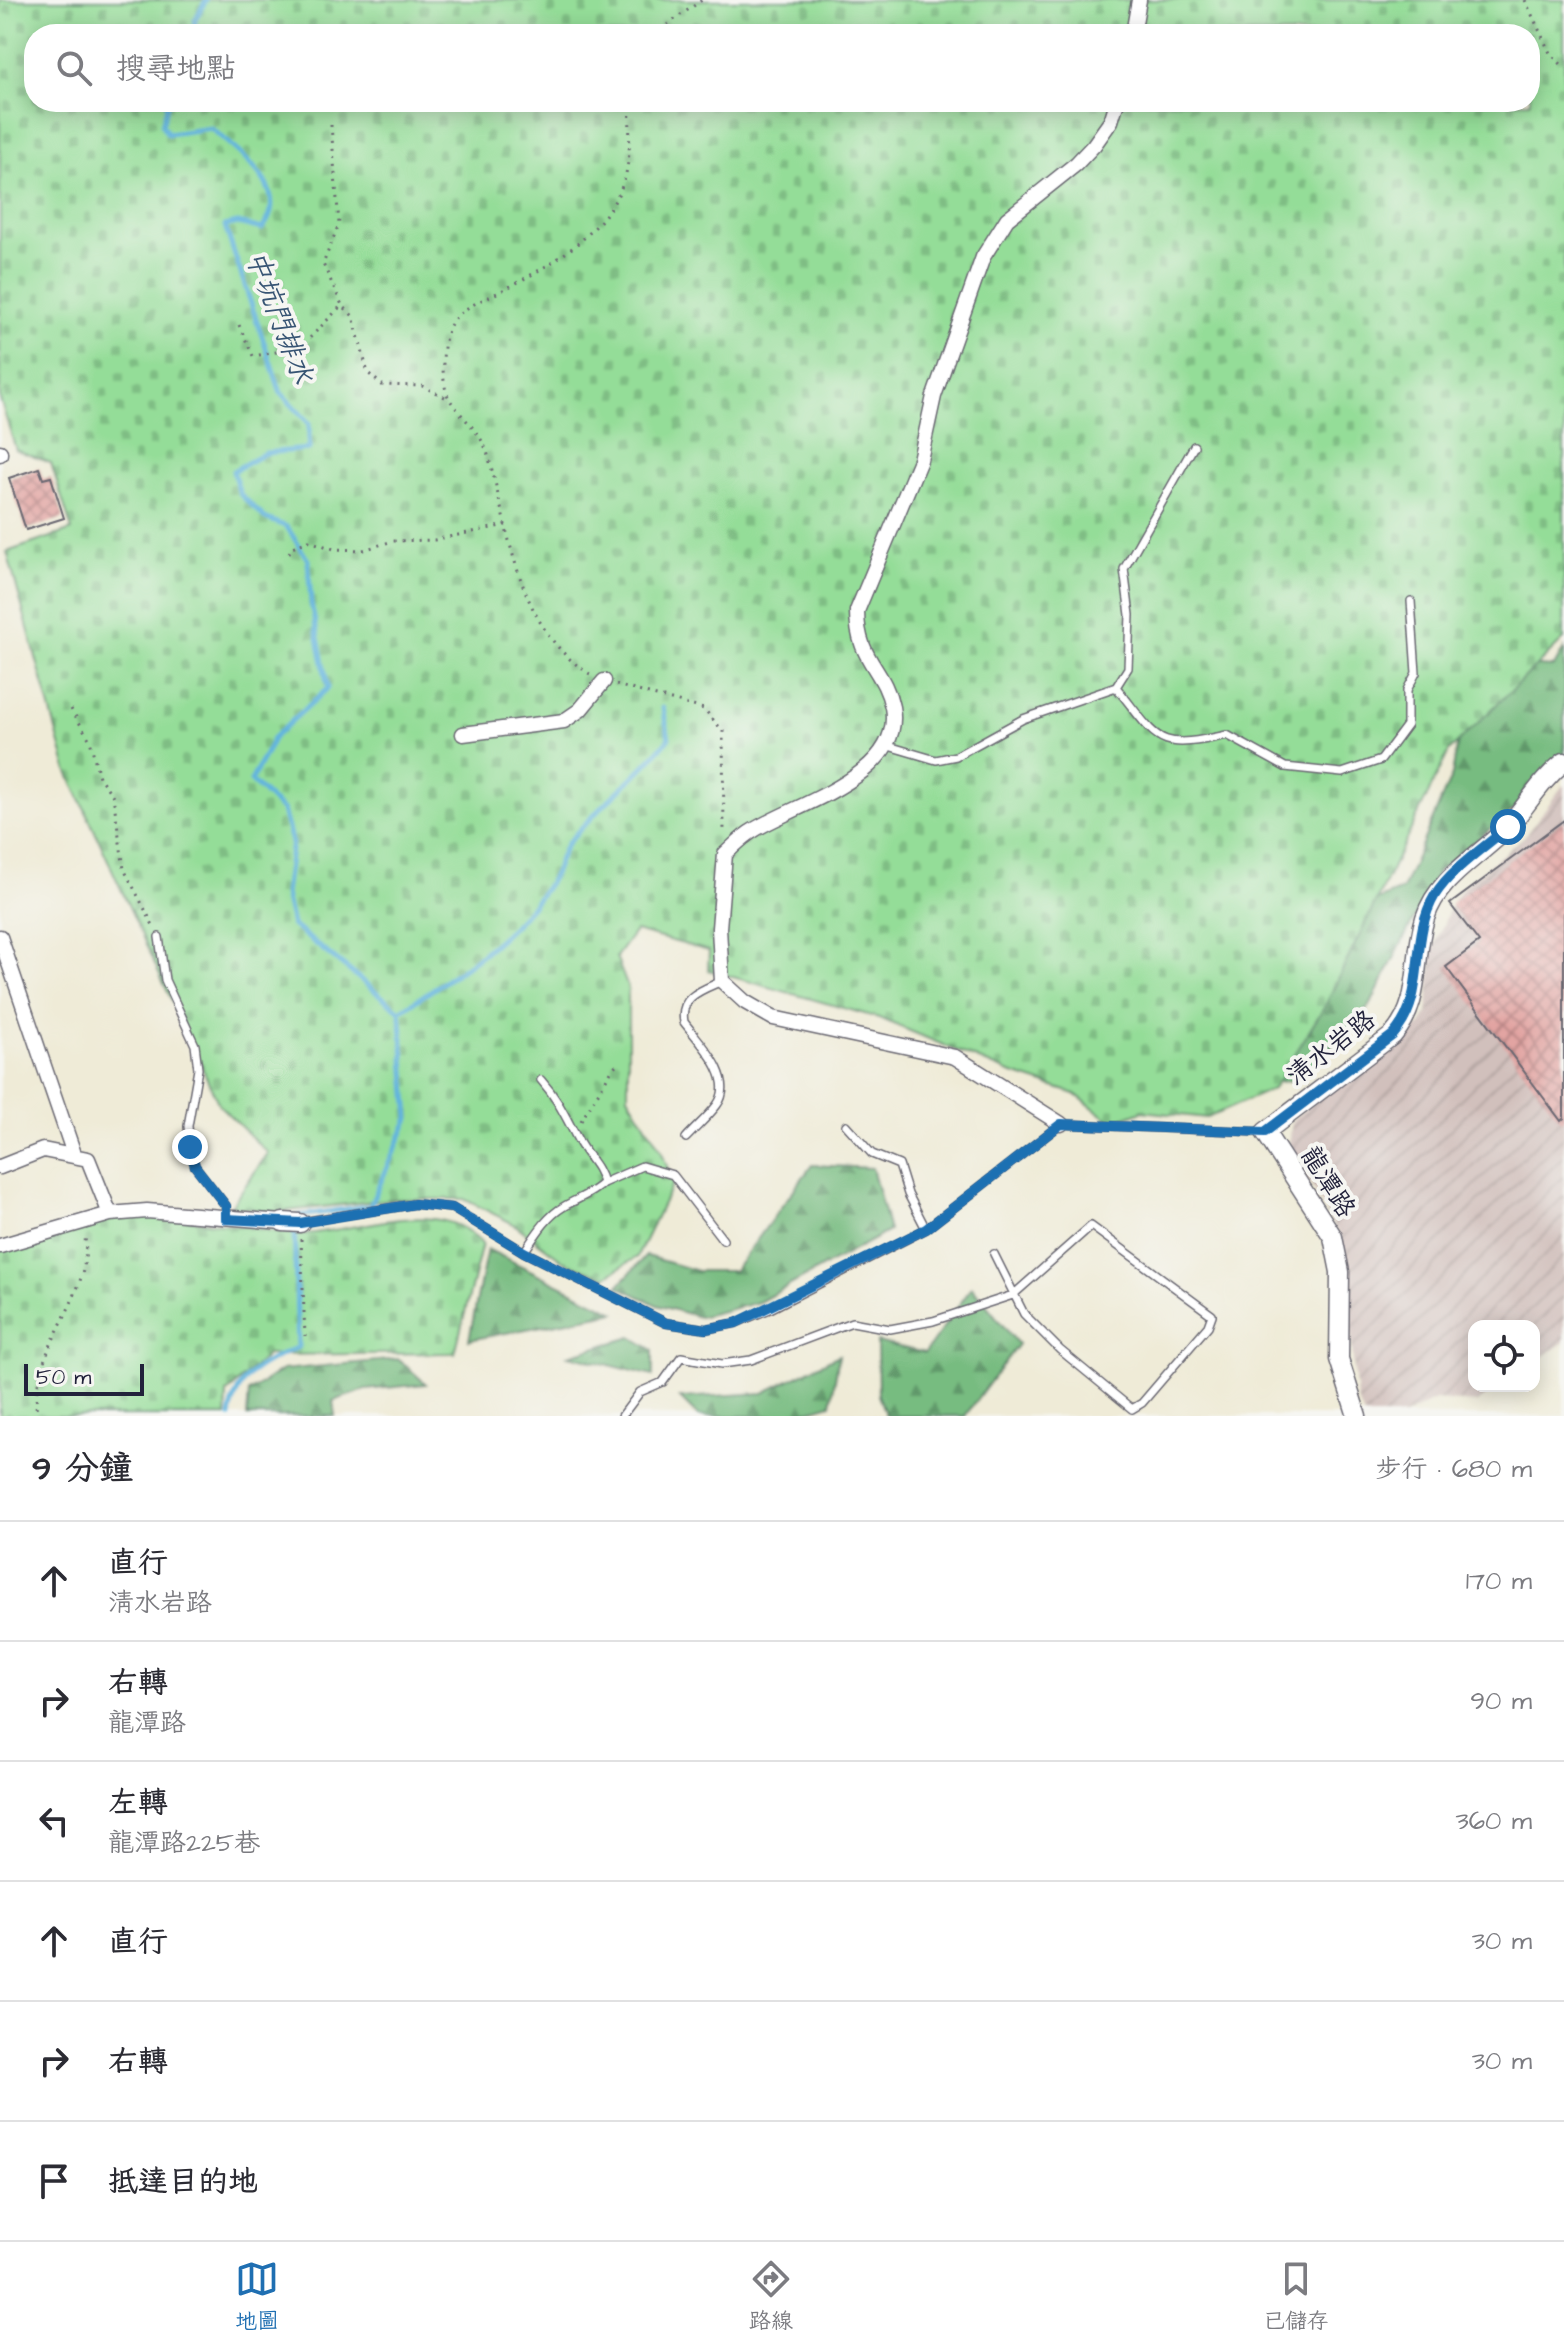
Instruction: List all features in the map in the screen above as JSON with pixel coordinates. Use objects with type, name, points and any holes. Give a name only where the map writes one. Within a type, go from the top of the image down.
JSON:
[{"type":"street","points":[[1135,24],[1139,0]]},
{"type":"street","points":[[1061,1124],[955,1057],[773,1018],[745,1002],[722,981],[719,928],[725,854],[751,831],[830,795],[870,765],[885,745],[892,708],[857,637],[857,611],[920,460],[934,396],[983,257],[1007,219],[1076,164],[1094,145],[1114,112]]},
{"type":"street","points":[[463,734],[564,721],[580,710],[604,681]]},
{"type":"street","name":"清水岩路","points":[[1265,1132],[1393,1035],[1408,1018],[1425,919],[1435,894],[1508,827],[1539,784],[1564,762]]},
{"type":"street","points":[[0,937],[74,1154]]},
{"type":"street","name":"龍潭路","points":[[1265,1132],[1333,1237],[1340,1272],[1339,1359],[1357,1416]]},
{"type":"street","points":[[0,1167],[43,1150],[88,1159],[110,1214]]},
{"type":"street","points":[[0,1246],[110,1214],[147,1211],[292,1222]]},
{"type":"lane","points":[[885,745],[936,760],[956,756],[1023,719],[1116,687],[1128,668],[1130,615],[1124,569],[1194,446]]},
{"type":"lane","points":[[1116,687],[1157,738],[1183,744],[1227,735],[1285,767],[1342,773],[1381,760],[1407,725],[1407,690],[1416,673],[1411,601]]},
{"type":"lane","points":[[159,937],[165,980],[195,1045],[198,1069],[188,1126],[190,1147],[195,1166],[226,1206],[226,1219]]},
{"type":"lane","points":[[686,1138],[719,1104],[721,1084],[717,1068],[684,1022],[682,1014],[692,994],[722,981]]},
{"type":"lane","points":[[541,1080],[563,1108],[586,1154],[600,1169],[603,1183]]},
{"type":"lane","points":[[292,1222],[415,1204],[452,1208],[524,1252],[666,1323],[706,1329],[736,1323],[770,1309],[926,1229],[1061,1124]]},
{"type":"lane","name":"龍潭路","points":[[1061,1124],[1265,1132]]},
{"type":"lane","points":[[846,1125],[872,1154],[899,1165],[908,1194],[926,1229]]},
{"type":"lane","points":[[524,1252],[541,1227],[560,1209],[590,1196],[603,1183],[642,1166],[673,1175],[723,1240]]},
{"type":"lane","points":[[622,1416],[640,1392],[663,1382],[681,1357],[722,1364],[751,1360],[852,1322],[890,1329],[933,1321],[1013,1295],[1091,1226],[1212,1315],[1208,1326],[1132,1412],[1060,1350],[1024,1314],[1013,1295],[994,1254]]},
{"type":"path","points":[[668,24],[702,0]]},
{"type":"path","points":[[1525,0],[1536,24]]},
{"type":"path","points":[[1540,32],[1550,53],[1564,67]]},
{"type":"path","points":[[449,399],[442,357],[451,324],[471,305],[531,275],[584,240],[608,211],[624,184],[629,112]]},
{"type":"path","points":[[331,125],[339,224],[323,264],[342,305],[353,316],[368,373],[382,385],[422,386],[449,399],[463,414],[487,451],[531,604],[556,642],[587,673],[604,681],[704,709],[723,731],[721,802],[725,854]]},
{"type":"path","points":[[239,325],[253,356],[300,348],[342,305]]},
{"type":"path","points":[[289,553],[292,547],[309,541],[334,549],[363,550],[393,541],[434,540],[506,525]]},
{"type":"path","points":[[71,709],[90,740],[99,777],[113,796],[124,869],[159,937]]},
{"type":"path","points":[[573,1130],[620,1061]]},
{"type":"path","points":[[292,1222],[305,1336]]},
{"type":"path","points":[[37,1416],[40,1365],[83,1276],[86,1247],[83,1223]]},
{"type":"shaded area","points":[[1564,784],[1564,1342],[1540,1359],[1540,1320],[1468,1320],[1468,1392],[1493,1392],[1477,1403],[1435,1400],[1403,1416],[1364,1416],[1357,1399],[1341,1238],[1289,1146],[1292,1121],[1315,1099],[1421,1025],[1428,1012],[1432,951],[1453,901],[1463,887],[1524,837]]},
{"type":"green space","points":[[0,0],[1564,0],[1564,639],[1449,751],[1325,1006],[1273,1089],[1207,1118],[1142,1111],[1112,1122],[1075,1094],[1010,1073],[879,1018],[708,970],[709,951],[635,931],[616,957],[628,988],[628,1096],[661,1150],[673,1183],[637,1257],[605,1277],[565,1262],[514,1224],[464,1199],[393,1199],[277,1212],[231,1206],[268,1153],[219,1105],[67,770],[7,552],[72,530],[51,463],[16,450],[0,399]]},
{"type":"green space","points":[[1564,649],[1564,769],[1438,871],[1370,1006],[1301,1079],[1181,1095],[1327,920],[1402,890],[1452,775],[1472,662],[1554,667]]},
{"type":"green space","points":[[812,1165],[872,1168],[889,1231],[759,1302],[699,1317],[657,1305],[618,1286],[646,1256],[697,1271],[734,1271]]},
{"type":"green space","points":[[135,1210],[293,1234],[421,1218],[444,1221],[465,1229],[482,1244],[455,1353],[267,1355],[227,1393],[226,1416],[0,1416],[0,1246]]},
{"type":"green space","points":[[487,1249],[615,1312],[469,1340]]},
{"type":"green space","points":[[972,1287],[1018,1344],[965,1416],[886,1416],[878,1395],[877,1342],[925,1353]]},
{"type":"green space","points":[[632,1337],[653,1350],[653,1376],[569,1355]]},
{"type":"green space","points":[[839,1355],[831,1404],[790,1416],[698,1416],[680,1398],[763,1393]]},
{"type":"green space","points":[[399,1359],[426,1384],[365,1390],[333,1401],[335,1416],[247,1416],[249,1392],[282,1370]]},
{"type":"building","points":[[39,468],[43,479],[51,477],[64,518],[26,530],[9,478]]},
{"type":"building","points":[[1564,820],[1564,1118],[1561,1121],[1446,967],[1479,942],[1450,904]]},
{"type":"waterway","name":"中坑門排水","points":[[195,24],[206,0]]},
{"type":"waterway","name":"中坑門排水","points":[[165,112],[162,125],[168,134],[211,128],[247,160],[267,186],[271,200],[270,214],[262,229],[238,223],[225,226],[281,393],[309,423],[309,449],[265,453],[233,471],[240,494],[265,518],[287,527],[308,560],[311,603],[328,688],[274,737],[251,781],[283,811],[292,842],[285,894],[292,925],[400,1011],[409,1118],[370,1206],[298,1216]]},
{"type":"waterway","points":[[400,1011],[484,953],[520,919],[552,878],[567,844],[669,738],[663,708]]},
{"type":"waterway","name":"中坑門排水","points":[[230,1416],[245,1380],[262,1365],[298,1347],[294,1226]]},
{"type":"route","points":[[190,1147],[195,1166],[226,1206],[226,1219],[300,1223],[415,1204],[452,1208],[524,1252],[666,1323],[706,1329],[736,1323],[770,1309],[926,1229],[1061,1124],[1265,1132],[1393,1035],[1408,1018],[1414,999],[1414,979],[1425,919],[1435,894],[1508,827]]}]
